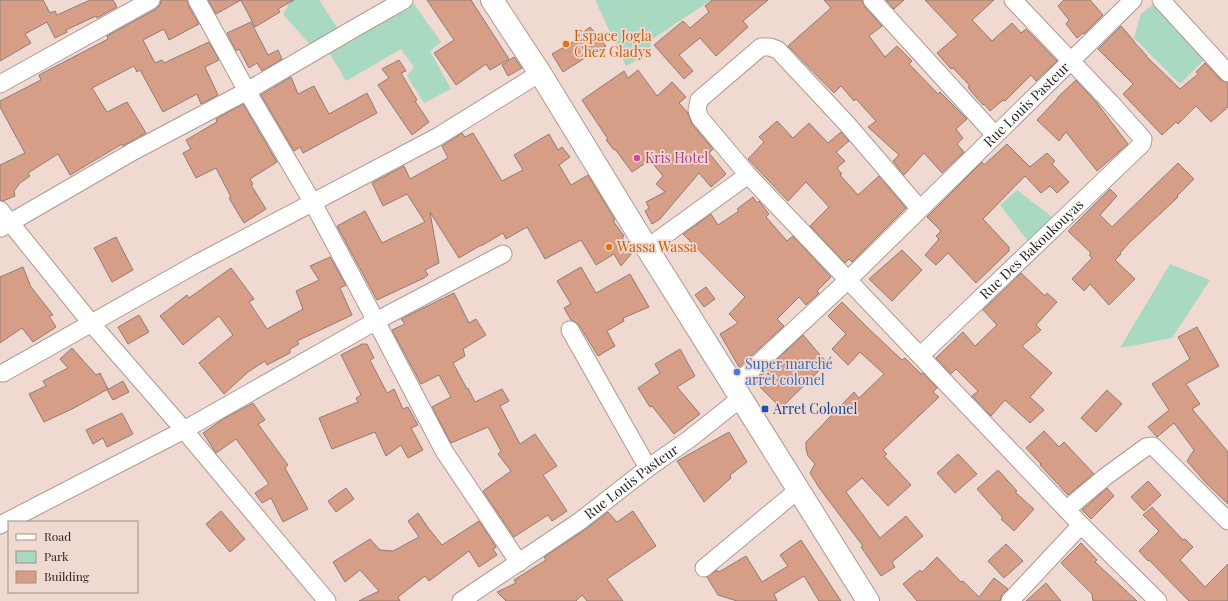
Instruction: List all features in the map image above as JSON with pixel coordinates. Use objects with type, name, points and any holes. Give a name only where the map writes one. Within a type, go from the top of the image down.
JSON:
[{"type":"highway","points":[[492,0],[540,73],[647,248],[868,601]]},
{"type":"street","points":[[0,84],[151,0]]},
{"type":"street","points":[[197,0],[247,91],[313,203],[444,451],[519,563]]},
{"type":"street","points":[[327,601],[184,430],[3,221],[247,91],[404,0]]},
{"type":"street","points":[[872,0],[995,135]]},
{"type":"street","points":[[1013,0],[1071,61]]},
{"type":"street","name":"Rue Louis Pasteur","points":[[461,601],[580,521],[648,468],[688,440],[738,392],[848,280],[1133,0]]},
{"type":"street","points":[[1161,0],[1228,74]]},
{"type":"street","points":[[920,209],[848,125],[778,50],[761,46],[700,100],[697,110],[700,118],[748,175],[1081,525],[1158,601]]},
{"type":"street","name":"Rue Des Bakoukouyas","points":[[921,356],[1142,144],[1143,139],[1071,61]]},
{"type":"street","points":[[3,373],[205,260],[437,137],[540,73]]},
{"type":"street","points":[[647,248],[748,175]]},
{"type":"street","points":[[0,525],[184,430],[376,321],[503,254]]},
{"type":"street","points":[[570,330],[648,468]]},
{"type":"street","points":[[1067,509],[1105,477],[1146,447],[1153,446],[1228,521]]},
{"type":"street","points":[[704,568],[798,490]]},
{"type":"street","points":[[1010,601],[1081,525]]},
{"type":"green space","points":[[291,0],[319,0],[338,29],[311,46],[283,14]]},
{"type":"green space","points":[[595,0],[711,0],[651,40],[650,53],[626,66]]},
{"type":"green space","points":[[1158,1],[1207,57],[1180,84],[1134,38],[1141,14]]},
{"type":"green space","points":[[414,4],[441,42],[430,51],[451,89],[424,103],[407,76],[414,67],[401,49],[346,81],[327,49]]},
{"type":"green space","points":[[1017,190],[1057,221],[1031,245],[1000,205]]},
{"type":"green space","points":[[1170,264],[1210,280],[1172,338],[1120,348]]},
{"type":"building","points":[[0,0],[43,0],[50,13],[55,11],[57,15],[90,0],[113,0],[117,7],[97,18],[96,16],[66,30],[67,32],[55,38],[47,22],[25,34],[31,43],[0,61]]},
{"type":"building","points":[[161,0],[187,0],[188,5],[199,24],[169,40],[164,29],[143,40],[155,63],[162,60],[164,63],[209,42],[219,60],[205,67],[218,95],[201,104],[197,94],[163,112],[140,70],[137,72],[134,66],[92,88],[107,112],[127,102],[146,133],[123,146],[122,144],[70,175],[58,154],[28,173],[30,176],[20,183],[14,191],[15,196],[3,201],[0,200],[0,165],[25,153],[0,107],[0,101],[41,80],[39,75],[108,39],[107,36],[156,9],[160,5]]},
{"type":"building","points":[[208,0],[241,0],[216,14]]},
{"type":"building","points":[[241,0],[294,0],[278,9],[280,12],[255,27]]},
{"type":"building","points":[[427,0],[471,0],[509,59],[490,70],[486,64],[456,85],[434,53],[454,40]]},
{"type":"building","points":[[712,0],[768,0],[743,21],[748,27],[716,56],[700,38],[679,55],[693,71],[684,79],[654,45],[683,21],[690,28],[709,12],[705,6]]},
{"type":"building","points":[[824,0],[862,0],[865,7],[882,26],[869,36],[885,57],[897,46],[912,61],[909,64],[938,94],[940,92],[967,119],[956,129],[963,138],[957,144],[964,152],[942,173],[924,153],[904,175],[893,161],[899,155],[868,127],[876,121],[856,99],[854,101],[841,86],[834,93],[788,46],[831,8]]},
{"type":"building","points":[[886,0],[904,0],[894,9]]},
{"type":"building","points":[[925,0],[994,0],[972,20],[992,41],[1012,23],[1021,33],[1026,29],[1057,61],[1036,81],[1031,75],[1005,101],[1003,100],[990,111],[970,90],[968,87],[970,86],[953,68],[951,69],[937,53],[958,35]]},
{"type":"building","points":[[1064,0],[1090,0],[1103,15],[1084,34],[1083,33],[1077,38],[1066,24],[1069,20],[1058,6]]},
{"type":"building","points":[[251,22],[268,55],[278,50],[282,59],[262,71],[257,63],[249,68],[239,49],[236,51],[227,33]]},
{"type":"building","points":[[1121,26],[1146,56],[1180,89],[1198,74],[1196,72],[1205,63],[1221,80],[1228,83],[1228,107],[1211,122],[1196,106],[1178,124],[1176,122],[1162,135],[1123,94],[1133,84],[1098,49]]},
{"type":"building","points":[[590,27],[606,46],[590,58],[588,56],[563,72],[552,54],[578,39],[577,37]]},
{"type":"building","points":[[514,57],[522,68],[508,76],[502,65]]},
{"type":"building","points":[[399,60],[406,71],[401,73],[417,100],[415,101],[429,122],[412,135],[378,85],[389,78],[382,69]]},
{"type":"building","points":[[638,70],[657,96],[672,82],[686,97],[679,103],[688,113],[692,124],[713,149],[709,153],[726,174],[711,187],[699,173],[660,219],[652,224],[645,211],[649,208],[646,202],[665,192],[656,184],[663,176],[650,160],[632,172],[615,149],[614,150],[606,140],[608,139],[582,100],[624,71],[628,78]]},
{"type":"building","points":[[291,77],[298,94],[314,86],[329,114],[367,93],[377,113],[303,153],[300,147],[294,151],[261,95]]},
{"type":"building","points":[[1076,80],[1096,102],[1128,144],[1097,171],[1066,132],[1059,141],[1037,120]]},
{"type":"building","points":[[243,104],[277,162],[250,179],[253,184],[251,185],[266,209],[244,223],[229,198],[231,197],[216,168],[196,178],[183,153],[191,149],[186,140],[217,122],[216,119]]},
{"type":"building","points":[[777,121],[793,138],[809,123],[828,143],[841,132],[849,141],[836,152],[845,161],[837,168],[842,174],[840,175],[858,195],[879,176],[906,208],[852,262],[849,259],[845,263],[810,226],[829,207],[806,182],[788,201],[748,159],[764,142],[759,137]]},
{"type":"building","points":[[462,133],[465,137],[473,133],[502,181],[523,170],[514,155],[549,134],[558,150],[562,147],[570,157],[559,165],[571,185],[588,175],[615,220],[613,221],[624,236],[622,237],[632,253],[621,266],[614,254],[596,265],[581,240],[545,259],[527,227],[506,239],[503,233],[459,258],[430,212],[439,263],[425,270],[428,275],[424,278],[377,300],[337,226],[365,211],[382,243],[425,222],[407,194],[383,206],[372,183],[404,166],[410,179],[448,158],[442,146]]},
{"type":"building","points":[[1007,144],[1030,167],[1047,153],[1055,161],[1052,164],[1069,182],[1057,193],[1050,186],[1041,193],[1025,176],[983,219],[1009,247],[1009,251],[976,283],[948,253],[936,265],[925,255],[939,239],[936,236],[941,231],[927,217],[982,162],[984,165]]},
{"type":"building","points":[[1178,163],[1194,179],[1177,196],[1178,197],[1129,243],[1115,260],[1135,279],[1109,305],[1090,284],[1084,291],[1072,279],[1092,258],[1089,255],[1091,253],[1068,231],[1110,189],[1117,196],[1100,215],[1112,227]]},
{"type":"building","points":[[753,197],[757,203],[759,201],[769,214],[766,217],[787,241],[793,236],[831,277],[817,291],[819,293],[806,305],[799,297],[777,319],[784,326],[739,367],[720,334],[738,323],[729,314],[745,297],[683,234],[711,214],[718,225],[739,211],[737,209]]},
{"type":"building","points":[[116,237],[133,270],[112,282],[94,248]]},
{"type":"building","points":[[902,250],[922,270],[892,301],[869,279]]},
{"type":"building","points":[[330,257],[346,285],[340,288],[352,315],[297,341],[299,344],[290,349],[290,353],[267,365],[265,361],[248,372],[224,394],[199,363],[233,335],[219,316],[183,345],[160,316],[187,295],[189,298],[231,268],[254,299],[249,302],[267,329],[303,309],[296,291],[319,280],[310,266]]},
{"type":"building","points":[[23,267],[31,287],[53,315],[49,316],[56,327],[33,342],[22,328],[0,343],[0,277]]},
{"type":"building","points":[[581,267],[596,293],[630,274],[649,307],[623,318],[624,321],[607,331],[615,346],[598,356],[579,325],[571,320],[564,308],[571,304],[557,281]]},
{"type":"building","points":[[1021,273],[1045,296],[1047,293],[1057,302],[1036,325],[1041,330],[1022,346],[1052,373],[1030,397],[1044,410],[1030,423],[1005,400],[991,416],[972,396],[978,391],[956,369],[951,374],[936,358],[963,332],[975,346],[997,325],[983,310]]},
{"type":"building","points":[[706,287],[715,299],[704,307],[695,295]]},
{"type":"building","points":[[454,293],[469,323],[476,319],[486,335],[463,349],[465,356],[453,363],[467,389],[468,388],[475,402],[502,389],[509,401],[500,406],[520,444],[535,434],[557,466],[543,475],[567,511],[552,521],[548,515],[514,537],[483,491],[511,471],[498,454],[501,451],[488,427],[451,443],[432,407],[451,397],[439,375],[421,384],[392,330],[405,324],[401,319]]},
{"type":"building","points":[[842,302],[902,360],[905,358],[921,374],[923,373],[937,388],[933,392],[939,397],[883,450],[887,454],[884,456],[911,485],[888,506],[862,478],[846,492],[880,538],[906,516],[923,536],[892,562],[895,567],[881,576],[861,547],[863,546],[820,489],[810,473],[815,464],[808,456],[806,449],[806,442],[854,392],[859,398],[884,374],[860,352],[848,365],[832,349],[846,334],[828,316]]},
{"type":"building","points":[[139,315],[149,332],[128,344],[118,327]]},
{"type":"building","points":[[1197,327],[1219,366],[1186,384],[1200,404],[1192,409],[1228,452],[1228,504],[1205,482],[1187,461],[1194,450],[1174,423],[1157,437],[1148,427],[1169,410],[1152,384],[1190,359],[1178,337]]},
{"type":"building","points":[[803,335],[827,363],[781,408],[754,381]]},
{"type":"building","points":[[362,344],[367,344],[374,358],[370,360],[387,393],[394,389],[403,409],[408,407],[418,425],[411,428],[423,450],[408,458],[401,445],[386,456],[375,432],[332,449],[319,418],[358,402],[356,398],[361,395],[341,355]]},
{"type":"building","points":[[72,348],[96,375],[100,373],[108,389],[74,408],[44,422],[29,394],[46,386],[43,381],[68,368],[60,359]]},
{"type":"building","points":[[680,349],[695,376],[677,387],[700,414],[674,434],[652,406],[650,407],[638,388],[660,373],[655,364]]},
{"type":"building","points":[[123,381],[129,392],[113,400],[107,390]]},
{"type":"building","points":[[1107,390],[1122,404],[1096,432],[1081,418]]},
{"type":"building","points":[[253,403],[265,420],[258,424],[288,465],[285,468],[308,509],[283,522],[271,498],[262,503],[255,493],[269,484],[236,439],[216,453],[203,433],[225,418]]},
{"type":"building","points":[[122,413],[133,434],[107,447],[103,438],[93,444],[86,430]]},
{"type":"building","points":[[1044,431],[1059,447],[1064,442],[1094,474],[1068,495],[1026,448]]},
{"type":"building","points":[[729,432],[747,462],[730,475],[731,478],[704,502],[677,461]]},
{"type":"building","points":[[958,454],[977,474],[955,493],[937,473]]},
{"type":"building","points":[[998,470],[1017,491],[1015,492],[1034,509],[1014,531],[1001,519],[1003,518],[977,489]]},
{"type":"building","points":[[1148,481],[1161,495],[1144,511],[1131,497]]},
{"type":"building","points":[[346,488],[354,499],[336,512],[328,501]]},
{"type":"building","points":[[1107,488],[1114,496],[1091,519],[1082,510]]},
{"type":"building","points":[[1152,507],[1183,540],[1185,539],[1193,547],[1180,560],[1205,587],[1228,564],[1228,601],[1189,601],[1139,551],[1159,531],[1143,515]]},
{"type":"building","points":[[221,511],[245,539],[230,552],[206,524]]},
{"type":"building","points":[[633,511],[656,546],[607,579],[623,601],[587,601],[582,595],[576,601],[506,601],[497,592],[516,583],[514,580],[546,560],[544,557],[586,529],[608,512],[617,522]]},
{"type":"building","points":[[418,513],[442,545],[479,521],[496,547],[493,549],[497,555],[479,567],[469,551],[429,581],[425,576],[398,597],[400,601],[359,601],[379,591],[360,570],[345,582],[333,562],[370,539],[380,550],[393,551],[419,537],[408,521]]},
{"type":"building","points":[[801,540],[841,601],[819,601],[804,576],[774,594],[777,601],[737,601],[718,595],[707,577],[717,570],[719,572],[746,556],[762,582],[788,566],[780,555]]},
{"type":"building","points":[[1081,543],[1097,560],[1095,562],[1137,601],[1093,601],[1092,594],[1061,563]]},
{"type":"building","points":[[1006,544],[1023,561],[1004,578],[988,561]]},
{"type":"building","points":[[937,557],[961,582],[963,581],[979,597],[994,578],[1008,589],[1002,594],[1000,601],[917,601],[903,584],[920,570],[922,572]]},
{"type":"building","points":[[1046,583],[1061,601],[1026,601]]},
{"type":"place","name":"Espace Jogla Chez Gladys","points":[[566,44]]},
{"type":"place","name":"Kris Hotel","points":[[637,158]]},
{"type":"place","name":"Wassa Wassa","points":[[609,247]]},
{"type":"place","name":"Super marché arrêt colonel","points":[[737,372]]},
{"type":"place","name":"Arret Colonel","points":[[765,409]]}]
